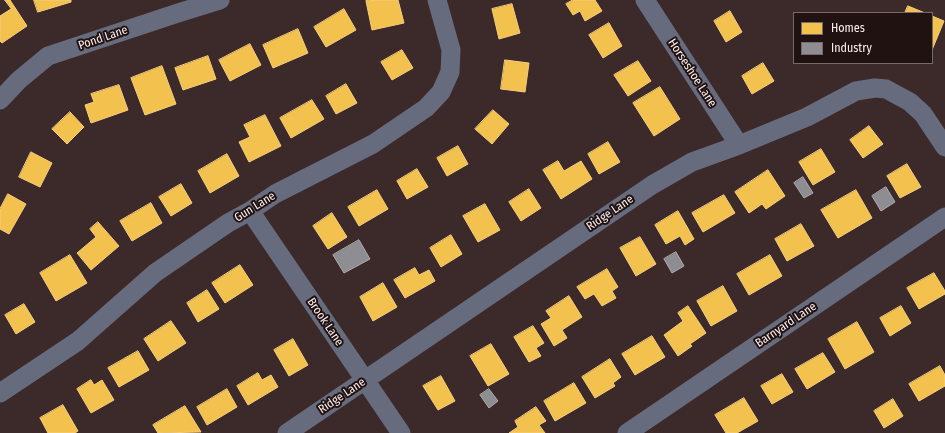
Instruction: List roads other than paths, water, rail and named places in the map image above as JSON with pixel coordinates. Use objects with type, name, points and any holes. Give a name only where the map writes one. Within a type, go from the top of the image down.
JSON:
[{"type":"street","name":"Pond Lane","points":[[0,100],[19,80],[48,56],[176,6],[220,0]]},
{"type":"street","name":"Gun Lane","points":[[0,393],[78,341],[155,273],[228,223],[275,194],[373,144],[426,108],[441,92],[450,72],[451,50],[437,0]]},
{"type":"street","name":"Horseshoe Lane","points":[[645,0],[739,145]]},
{"type":"street","name":"Ridge Lane","points":[[287,433],[652,185],[692,162],[739,145],[807,117],[856,91],[875,88],[886,89],[910,102],[923,114],[945,147]]},
{"type":"street","name":"Brook Lane","points":[[250,210],[400,433]]},
{"type":"street","name":"Barnyard Lane","points":[[627,433],[945,217]]}]
